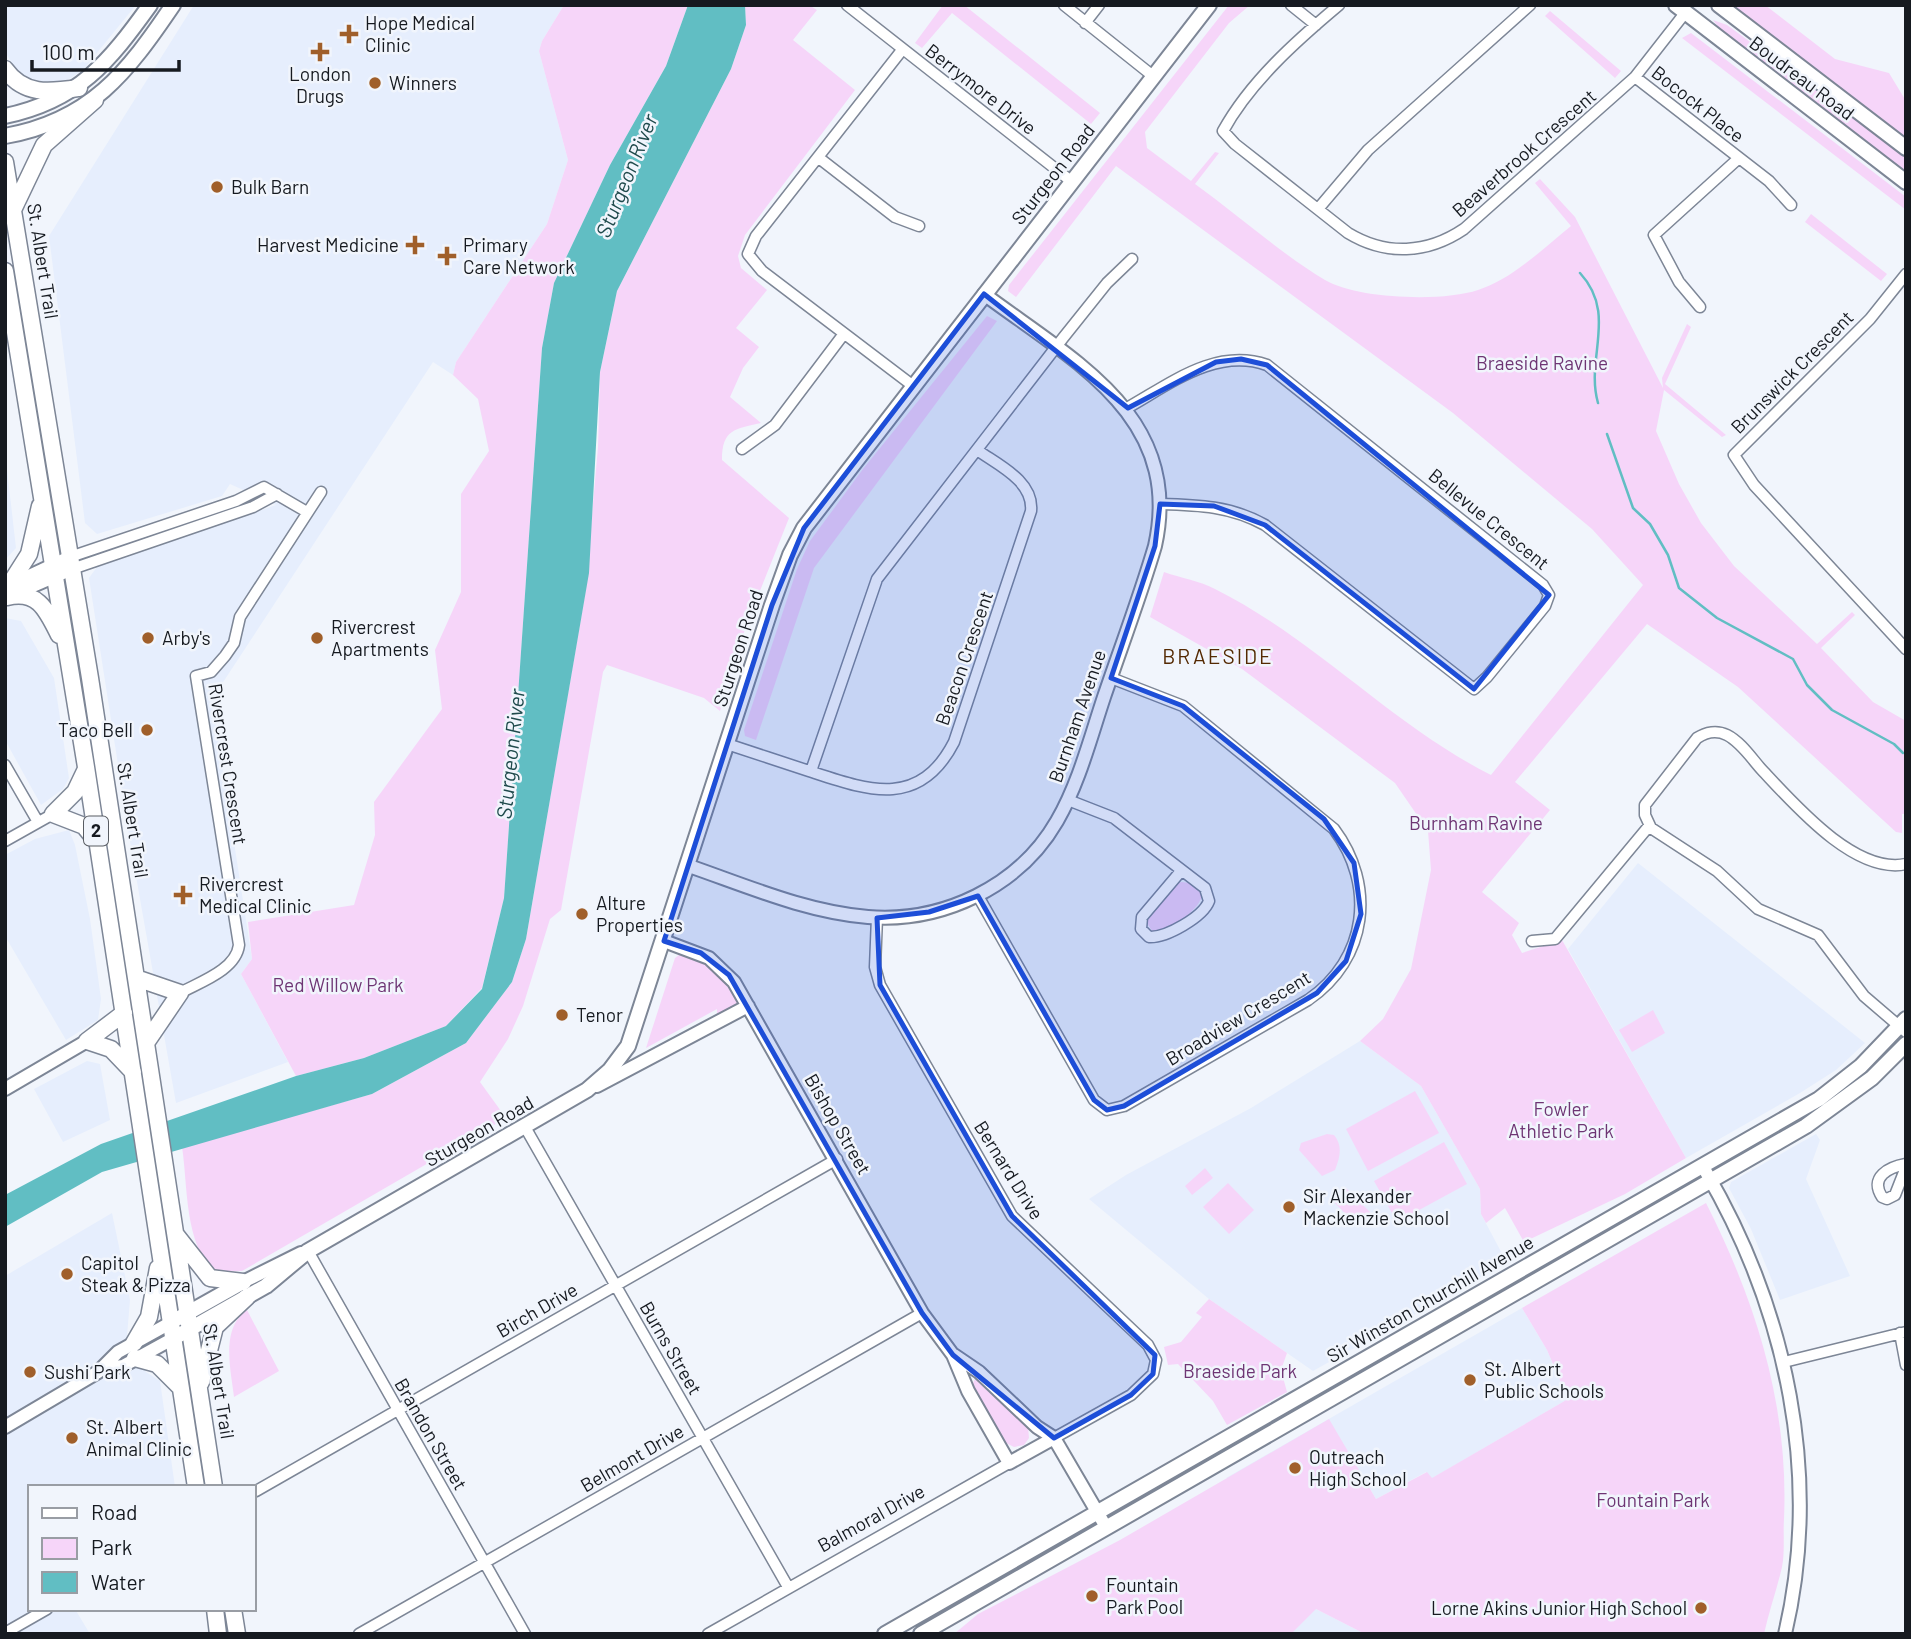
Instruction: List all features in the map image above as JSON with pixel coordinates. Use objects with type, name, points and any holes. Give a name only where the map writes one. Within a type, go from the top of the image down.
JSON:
[{"type":"main road","points":[[5,116],[48,104],[79,88],[126,39],[150,5]]},
{"type":"main road","points":[[13,210],[44,145],[94,100],[144,48],[173,5]]},
{"type":"main road","name":"Sturgeon Road","points":[[173,1330],[245,1290],[280,1276],[308,1251],[587,1090],[610,1069],[628,1046],[795,546],[815,512],[912,385],[1209,5]]},
{"type":"main road","name":"Boudreau Road","points":[[1719,5],[1906,148]]},
{"type":"main road","name":"Boudreau Road","points":[[1684,8],[1906,182]]},
{"type":"main road","points":[[5,69],[15,80],[37,91],[79,88]]},
{"type":"main road","points":[[5,136],[67,118],[94,100]]},
{"type":"main road","name":"St. Albert Trail","points":[[5,162],[71,563],[214,1485]]},
{"type":"main road","name":"St. Albert Trail","points":[[5,271],[86,766],[196,1485]]},
{"type":"main road","points":[[42,494],[29,554],[6,593],[25,596],[42,604],[67,650]]},
{"type":"main road","points":[[86,766],[75,792],[53,814],[84,826],[98,844]]},
{"type":"main road","points":[[136,978],[180,993],[167,1007],[146,1043]]},
{"type":"main road","points":[[87,1041],[124,1013]]},
{"type":"main road","name":"Sir Winston Churchill Avenue","points":[[885,1634],[1702,1166],[1833,1088],[1903,1026]]},
{"type":"main road","points":[[87,1041],[110,1049],[133,1072]]},
{"type":"main road","name":"Sir Winston Churchill Avenue","points":[[921,1634],[1819,1117],[1872,1078],[1906,1044]]},
{"type":"main road","points":[[176,1234],[210,1278],[245,1290],[215,1327],[199,1388]]},
{"type":"main road","points":[[160,1251],[149,1317],[135,1351],[157,1364],[181,1388]]},
{"type":"main road","points":[[215,1611],[218,1634]]},
{"type":"main road","points":[[233,1611],[237,1634]]},
{"type":"main road","points":[[942,1634],[954,1614]]},
{"type":"street","name":"Berrymore Drive","points":[[846,5],[1071,181]]},
{"type":"street","points":[[1063,5],[1153,76]]},
{"type":"street","points":[[1085,23],[1099,5]]},
{"type":"street","points":[[1291,5],[1315,25]]},
{"type":"street","name":"Beaverbrook Crescent","points":[[1339,5],[1264,76],[1233,112],[1223,131],[1235,144],[1348,233],[1378,246],[1411,250],[1444,241],[1464,229],[1635,77],[1684,8]]},
{"type":"street","points":[[1318,209],[1368,150],[1530,5]]},
{"type":"street","name":"Berrymore Drive","points":[[902,50],[757,236],[748,254],[762,271],[912,385]]},
{"type":"street","name":"Bocock Place","points":[[1635,77],[1769,181],[1791,205]]},
{"type":"street","points":[[819,158],[895,216],[919,226]]},
{"type":"street","name":"Bocock Place","points":[[1700,307],[1679,282],[1654,235],[1739,158]]},
{"type":"street","points":[[811,771],[877,579],[1055,348],[1107,283],[1132,259]]},
{"type":"street","name":"Brunswick Crescent","points":[[1904,280],[1734,455],[1754,485],[1906,649]]},
{"type":"street","name":"Burnham Avenue","points":[[689,866],[810,907],[877,917],[929,912],[978,896],[1018,867],[1039,845],[1068,800],[1155,546],[1160,504],[1151,453],[1127,408],[1112,391],[984,294]]},
{"type":"street","points":[[742,449],[775,425],[843,335]]},
{"type":"street","name":"Bellevue Crescent","points":[[1127,408],[1216,362],[1241,359],[1267,365],[1543,585],[1549,595],[1545,606],[1474,689],[1265,525],[1241,513],[1214,506],[1160,504]]},
{"type":"street","name":"Beacon Crescent","points":[[727,744],[866,789],[896,789],[915,782],[932,771],[954,742],[1032,505],[1029,493],[1021,482],[977,450]]},
{"type":"street","points":[[6,593],[54,569],[169,522],[236,501],[264,487],[307,512],[321,492]]},
{"type":"street","points":[[71,563],[178,532],[253,506],[276,494]]},
{"type":"street","name":"Rivercrest Crescent","points":[[180,993],[231,963],[238,954],[239,945],[196,676],[211,673],[234,643],[244,610],[307,512]]},
{"type":"street","points":[[169,522],[178,532]]},
{"type":"street","name":"Broadview Crescent","points":[[978,896],[1094,1100],[1107,1110],[1124,1105],[1308,1000],[1333,978],[1346,961],[1359,927],[1360,889],[1348,851],[1334,829],[1183,706],[1111,678]]},
{"type":"street","points":[[1903,1026],[1864,996],[1818,935],[1758,909],[1717,871],[1649,826],[1644,810],[1650,796],[1697,738],[1719,733],[1734,740],[1800,810],[1861,857],[1884,865],[1906,864]]},
{"type":"street","points":[[5,765],[38,822]]},
{"type":"street","points":[[1068,800],[1114,818],[1205,888],[1209,897],[1208,905],[1161,936],[1149,937],[1141,929],[1142,917],[1181,870]]},
{"type":"street","points":[[5,841],[53,814]]},
{"type":"street","points":[[1532,941],[1555,939],[1649,826]]},
{"type":"street","name":"Bernard Drive","points":[[877,917],[875,967],[880,985],[1012,1216],[1148,1345],[1155,1356],[1153,1374],[1131,1395],[1054,1438]]},
{"type":"street","name":"Bishop Street","points":[[664,941],[693,950],[717,963],[734,982],[837,1159],[922,1313],[953,1355],[968,1391],[1009,1463]]},
{"type":"street","points":[[587,1090],[748,1006]]},
{"type":"street","points":[[5,1089],[87,1041]]},
{"type":"street","name":"Burns Street","points":[[525,1127],[788,1587]]},
{"type":"street","name":"Birch Drive","points":[[256,1491],[837,1159]]},
{"type":"street","points":[[1702,1166],[1753,1266],[1784,1362],[1797,1445],[1800,1502],[1796,1565],[1785,1634]]},
{"type":"street","name":"Brandon Street","points":[[308,1251],[525,1634]]},
{"type":"street","name":"Belmont Drive","points":[[359,1634],[922,1313]]},
{"type":"street","points":[[5,1427],[103,1369],[123,1366],[135,1351],[173,1330]]},
{"type":"street","points":[[1784,1362],[1903,1332],[1906,1365]]},
{"type":"street","name":"Bishop Street","points":[[953,1355],[979,1372],[1037,1427],[1054,1438],[1107,1527]]},
{"type":"street","name":"Balmoral Drive","points":[[708,1634],[1054,1438]]},
{"type":"street","points":[[5,1633],[44,1611]]},
{"type":"highlighted area","points":[[984,294],[1128,408],[1216,362],[1241,359],[1267,365],[1549,595],[1474,689],[1265,525],[1214,506],[1160,504],[1155,546],[1111,678],[1183,706],[1324,819],[1354,863],[1361,914],[1346,961],[1317,993],[1124,1106],[1107,1110],[1094,1100],[978,896],[929,912],[877,918],[880,985],[1012,1216],[1155,1355],[1153,1374],[1131,1395],[1054,1438],[953,1355],[922,1313],[729,975],[701,953],[664,941],[772,605],[804,528]]},
{"type":"shaded area","points":[[5,5],[136,5],[83,70],[55,88],[21,78],[7,55]]},
{"type":"shaded area","points":[[194,5],[564,5],[542,41],[539,51],[568,160],[547,224],[456,362],[453,375],[433,362],[212,699],[252,959],[241,974],[288,1062],[176,1103],[131,848],[89,578],[97,567],[276,505],[230,484],[222,496],[97,534],[85,523],[49,236]]},
{"type":"shaded area","points":[[5,452],[16,548],[5,560]]},
{"type":"shaded area","points":[[5,618],[21,621],[54,678],[69,778],[63,789],[41,805],[5,740]]},
{"type":"shaded area","points":[[69,830],[75,845],[90,919],[101,999],[98,1020],[66,1040],[5,936],[5,855],[35,839]]},
{"type":"shaded area","points":[[1638,863],[1865,1043],[1836,1070],[1686,1158],[1568,949]]},
{"type":"shaded area","name":"Sir Alexander Mackenzie School","points":[[1360,1041],[1421,1086],[1480,1189],[1481,1214],[1507,1263],[1313,1371],[1209,1299],[1089,1199],[1126,1175],[1251,1108]]},
{"type":"shaded area","points":[[87,1061],[100,1064],[110,1120],[63,1142],[34,1089]]},
{"type":"shaded area","points":[[1816,1134],[1820,1140],[1806,1179],[1850,1276],[1780,1300],[1751,1229],[1729,1188],[1731,1182]]},
{"type":"shaded area","points":[[112,1213],[130,1300],[127,1336],[146,1372],[160,1381],[175,1485],[28,1485],[28,1611],[76,1611],[90,1634],[5,1634],[5,1276]]},
{"type":"shaded area","points":[[1522,1308],[1547,1350],[1568,1399],[1431,1479],[1426,1472],[1376,1499],[1369,1487],[1226,1478]]},
{"type":"shaded area","points":[[1312,1607],[1365,1634],[1291,1634]]},
{"type":"green space","name":"Red Willow Park","points":[[564,5],[688,5],[666,66],[610,165],[554,283],[542,348],[504,898],[482,988],[446,1026],[364,1058],[296,1076],[241,974],[252,959],[248,922],[354,905],[375,835],[374,802],[442,709],[435,650],[461,592],[461,494],[489,451],[478,399],[453,375],[456,362],[547,224],[568,160],[539,51],[542,41]]},
{"type":"green space","points":[[745,5],[809,5],[817,10],[793,40],[855,90],[745,235],[738,256],[741,268],[767,290],[736,328],[759,347],[743,368],[730,397],[761,423],[737,429],[727,436],[722,460],[789,518],[746,626],[720,711],[704,698],[607,665],[603,672],[561,910],[550,919],[523,1006],[508,1039],[480,1082],[506,1118],[242,1271],[215,1272],[205,1260],[193,1231],[182,1147],[372,1094],[466,1043],[512,982],[526,939],[585,595],[598,447],[600,372],[617,291],[731,69],[746,25]]},
{"type":"green space","points":[[943,5],[964,5],[1100,113],[1091,124],[952,13],[922,48],[915,43]]},
{"type":"green space","points":[[1229,5],[1250,5],[1229,23],[1145,132],[1147,148],[1191,181],[1215,152],[1219,153],[1195,184],[1275,246],[1325,280],[1357,291],[1400,297],[1444,296],[1478,290],[1503,279],[1571,226],[1535,183],[1540,179],[1575,217],[1663,388],[1662,378],[1687,324],[1691,327],[1665,384],[1726,435],[1722,437],[1664,390],[1656,431],[1679,484],[1701,523],[1734,566],[1817,644],[1852,612],[1855,615],[1821,648],[1873,702],[1906,721],[1906,814],[1902,814],[1902,833],[1896,832],[1738,687],[1647,624],[1515,782],[1550,810],[1482,892],[1519,923],[1512,935],[1522,953],[1562,940],[1686,1158],[1625,1194],[1524,1242],[1505,1208],[1486,1223],[1481,1214],[1480,1189],[1421,1086],[1360,1041],[1383,1019],[1411,969],[1431,870],[1428,831],[1395,783],[1242,669],[1150,617],[1164,572],[1209,586],[1252,609],[1420,732],[1491,775],[1643,585],[1592,529],[1453,413],[1116,166],[1016,297],[1008,291],[1009,285]]},
{"type":"green space","points":[[1730,5],[1765,5],[1835,59],[1889,73],[1906,101],[1906,141]]},
{"type":"green space","points":[[1550,11],[1621,71],[1615,78],[1545,16]]},
{"type":"green space","points":[[1713,20],[1727,25],[1906,156],[1906,174],[1722,32]]},
{"type":"green space","points":[[1691,33],[1906,197],[1906,210],[1682,38]]},
{"type":"green space","points":[[1811,214],[1887,274],[1881,281],[1805,222]]},
{"type":"green space","points":[[987,316],[997,321],[814,568],[756,740],[745,736],[744,730],[797,569],[810,541],[863,469]]},
{"type":"green space","points":[[1181,882],[1196,885],[1202,891],[1201,899],[1195,908],[1174,925],[1152,931],[1147,923],[1149,917],[1173,886]]},
{"type":"green space","points":[[679,955],[708,966],[728,987],[739,1005],[717,1018],[717,1009],[646,1048],[675,958]]},
{"type":"green space","points":[[1653,1010],[1665,1033],[1632,1052],[1619,1030]]},
{"type":"green space","points":[[1415,1091],[1439,1133],[1368,1171],[1346,1129]]},
{"type":"green space","points":[[1327,1134],[1334,1135],[1337,1139],[1339,1156],[1335,1170],[1322,1176],[1299,1150],[1301,1143]]},
{"type":"green space","points":[[1444,1142],[1467,1184],[1397,1222],[1374,1181]]},
{"type":"green space","points":[[1205,1168],[1213,1178],[1192,1195],[1185,1186]]},
{"type":"green space","points":[[1228,1183],[1254,1210],[1229,1234],[1203,1207]]},
{"type":"green space","points":[[1346,1188],[1372,1214],[1358,1227],[1333,1201]]},
{"type":"green space","name":"Fountain Park","points":[[1706,1203],[1740,1278],[1754,1317],[1775,1395],[1781,1436],[1784,1477],[1782,1567],[1764,1634],[1365,1634],[1316,1609],[1291,1634],[954,1634],[978,1614],[1120,1540],[1329,1419],[1376,1499],[1427,1472],[1432,1478],[1568,1399],[1547,1350],[1522,1308]]},
{"type":"green space","name":"Braeside Park","points":[[1209,1299],[1287,1353],[1281,1370],[1287,1392],[1227,1425],[1213,1401],[1178,1364],[1168,1365],[1164,1347],[1181,1342],[1202,1317],[1196,1313]]},
{"type":"green space","points":[[247,1310],[279,1371],[234,1397],[230,1339],[233,1328]]},
{"type":"green space","points":[[975,1379],[1028,1427],[1029,1438],[1024,1445],[1014,1447],[1004,1442],[972,1385]]},
{"type":"water","name":"Sturgeon River","points":[[688,5],[745,5],[746,25],[731,69],[617,291],[600,372],[589,573],[526,939],[512,982],[466,1043],[372,1094],[102,1172],[5,1227],[5,1195],[101,1144],[296,1076],[364,1058],[446,1026],[482,989],[504,898],[542,348],[554,283],[610,165],[666,66]]},
{"type":"waterway","points":[[1580,273],[1597,304],[1599,320],[1595,386],[1598,403]]},
{"type":"waterway","points":[[1607,434],[1633,508],[1650,524],[1668,555],[1679,588],[1717,618],[1793,659],[1807,685],[1832,710],[1894,744],[1903,753]]},
{"type":"place","name":"Hope Medical Clinic","points":[[349,34]]},
{"type":"place","name":"London Drugs","points":[[320,52]]},
{"type":"place","name":"Winners","points":[[375,83]]},
{"type":"place","name":"Bulk Barn","points":[[217,187]]},
{"type":"place","name":"Harvest Medicine","points":[[415,245]]},
{"type":"place","name":"Primary Care Network","points":[[447,256]]},
{"type":"place","name":"Arby's","points":[[148,638]]},
{"type":"place","name":"Rivercrest Apartments","points":[[317,638]]},
{"type":"place","name":"Taco Bell","points":[[147,730]]},
{"type":"place","name":"Rivercrest Medical Clinic","points":[[183,895]]},
{"type":"place","name":"Alture Properties","points":[[582,914]]},
{"type":"place","name":"Tenor","points":[[562,1015]]},
{"type":"place","name":"Sir Alexander Mackenzie School","points":[[1289,1207]]},
{"type":"place","name":"Capitol Steak & Pizza","points":[[67,1274]]},
{"type":"place","name":"Sushi Park","points":[[30,1372]]},
{"type":"place","name":"St. Albert Public Schools","points":[[1470,1380]]},
{"type":"place","name":"St. Albert Animal Clinic","points":[[72,1438]]},
{"type":"place","name":"Outreach High School","points":[[1295,1468]]},
{"type":"place","name":"Fountain Park Pool","points":[[1092,1596]]},
{"type":"place","name":"Lorne Akins Junior High School","points":[[1701,1608]]},
{"type":"district","name":"BRAESIDE","points":[[1218,657]]},
{"type":"park label","name":"Braeside Ravine","points":[[1542,363]]},
{"type":"park label","name":"Burnham Ravine","points":[[1476,823]]},
{"type":"park label","name":"Fowler Athletic Park","points":[[1561,1120]]}]
